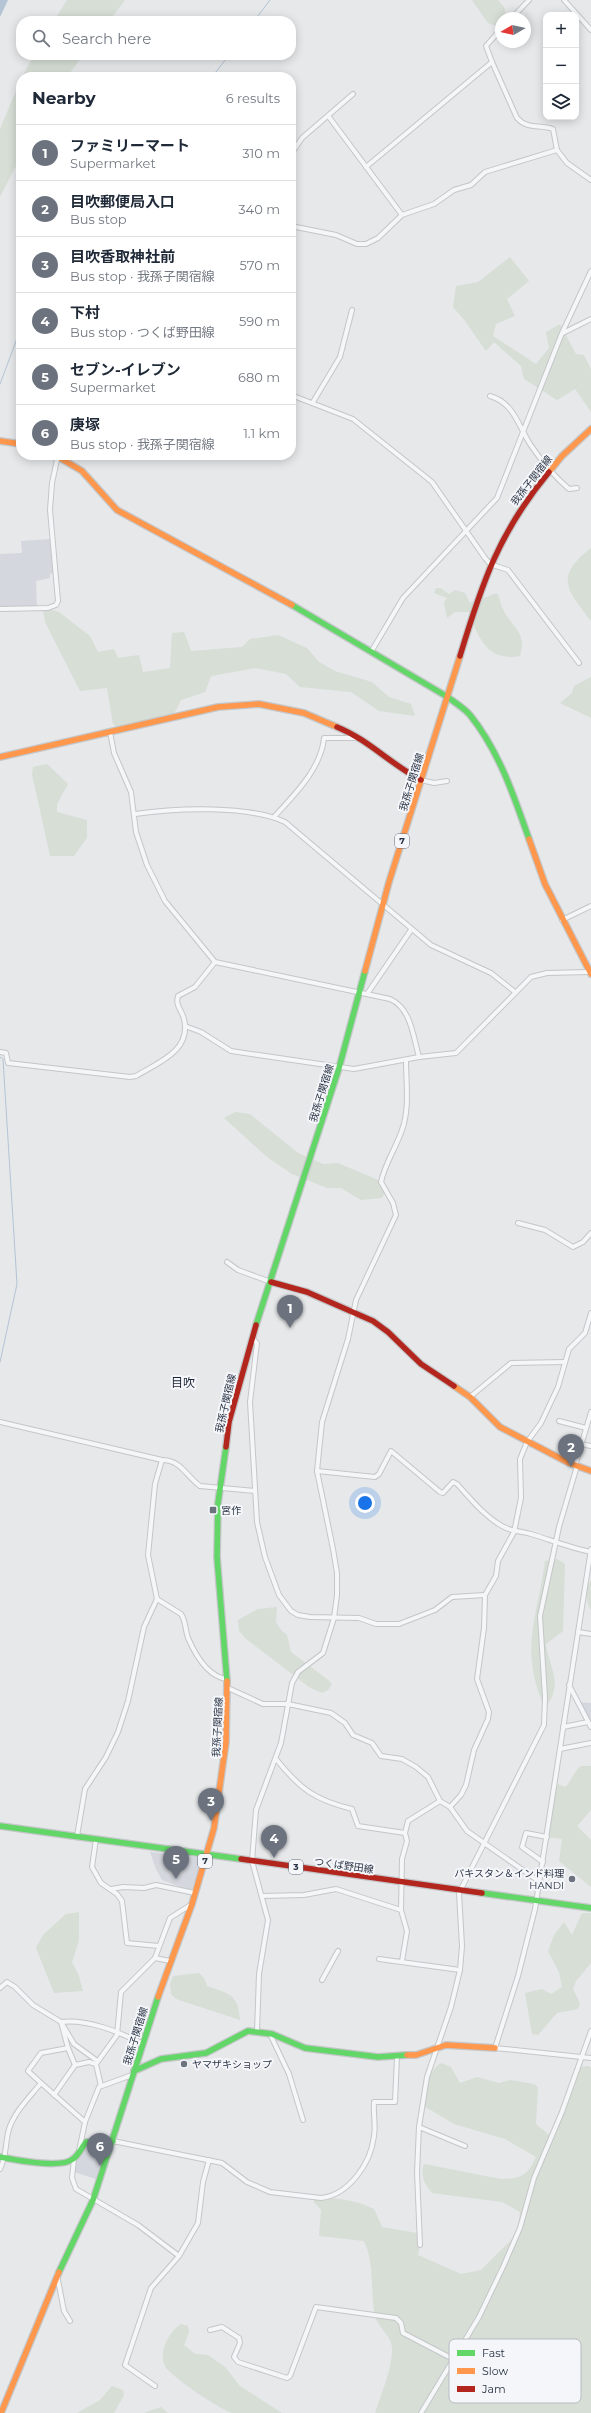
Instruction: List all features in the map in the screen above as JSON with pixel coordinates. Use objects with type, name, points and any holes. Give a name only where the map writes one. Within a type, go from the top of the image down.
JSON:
[{"type":"main road","name":"我孫子関宿線","points":[[1,2413],[57,2275],[93,2200],[113,2141],[142,2043],[170,1961],[192,1904],[207,1854],[223,1775],[228,1688],[217,1555],[220,1489],[231,1415],[252,1338],[339,1068],[382,905],[466,630],[490,564],[517,512],[551,469],[591,429]]},
{"type":"main road","points":[[0,441],[16,443]]},
{"type":"main road","points":[[64,460],[82,472],[113,506],[128,516],[309,614],[446,696],[477,723],[493,749],[513,794],[545,884],[590,973]]},
{"type":"main road","points":[[0,757],[218,707],[259,704],[304,713],[361,738],[398,768],[421,780]]},
{"type":"main road","points":[[271,1282],[307,1292],[373,1321],[388,1332],[421,1364],[470,1397],[497,1424],[526,1442],[576,1466],[591,1471]]},
{"type":"main road","name":"つくば野田線","points":[[0,1826],[591,1908]]},
{"type":"main road","points":[[133,2073],[162,2059],[206,2053],[242,2032],[256,2031],[270,2034],[305,2048],[378,2057],[416,2055],[438,2047],[459,2045],[495,2048]]},
{"type":"main road","points":[[3,2158],[50,2163],[74,2159],[86,2142],[113,2141]]},
{"type":"street","points":[[518,12],[529,0]]},
{"type":"street","points":[[564,0],[591,30]]},
{"type":"street","points":[[495,36],[486,46],[517,118],[522,123],[531,127],[554,129],[557,150],[567,163],[591,180]]},
{"type":"street","points":[[366,167],[492,62]]},
{"type":"street","points":[[296,147],[302,138],[329,117],[353,94]]},
{"type":"street","points":[[329,117],[402,215]]},
{"type":"street","points":[[296,227],[336,235],[357,244],[366,244],[378,238],[402,215],[434,204],[454,190],[471,185],[485,172],[557,150]]},
{"type":"street","points":[[371,652],[403,598],[467,532],[497,498],[562,333],[591,271]]},
{"type":"street","points":[[312,402],[340,357],[352,310]]},
{"type":"street","points":[[562,333],[591,319]]},
{"type":"street","points":[[490,396],[512,409],[530,444],[569,489],[577,488]]},
{"type":"street","points":[[296,397],[353,419],[432,482],[490,564],[508,570],[579,663]]},
{"type":"street","points":[[0,609],[48,608],[56,605],[58,602],[50,510],[52,483],[56,460]]},
{"type":"street","points":[[110,732],[114,753],[131,792],[135,814],[136,832],[140,846],[165,901],[214,962],[390,999],[400,1003],[405,1010],[419,1057]]},
{"type":"street","points":[[274,817],[301,788],[322,750],[324,738],[361,738]]},
{"type":"street","points":[[421,780],[434,783],[447,781]]},
{"type":"street","points":[[135,814],[166,809],[249,813],[274,817],[285,822],[411,930],[444,953],[491,973],[515,992]]},
{"type":"street","points":[[562,920],[591,906]]},
{"type":"street","points":[[367,994],[411,930]]},
{"type":"street","points":[[0,1052],[6,1053],[8,1063],[134,1076],[176,1052],[182,1042],[185,1026],[184,1019],[176,1002],[178,996],[195,987],[214,962]]},
{"type":"street","points":[[185,1026],[202,1032],[231,1051],[354,1069],[419,1057],[456,1053],[531,977],[540,974],[590,973]]},
{"type":"street","points":[[256,2031],[258,1974],[268,1920],[252,1861],[256,1810],[276,1759],[294,1676],[322,1653],[334,1618],[337,1573],[317,1471],[322,1422],[344,1353],[352,1312],[356,1300],[396,1215],[393,1203],[381,1182],[383,1170],[402,1132],[407,1114],[406,1060]]},
{"type":"street","points":[[518,1223],[545,1230],[573,1247],[583,1242],[591,1233]]},
{"type":"street","points":[[227,1262],[238,1270],[271,1282]]},
{"type":"street","points":[[450,1807],[461,1795],[466,1785],[474,1750],[489,1712],[477,1679],[484,1628],[485,1595],[496,1576],[498,1561],[514,1532],[521,1498],[520,1459],[526,1442],[545,1416],[558,1387],[569,1349],[585,1333],[591,1313]]},
{"type":"street","points":[[252,1338],[257,1343],[250,1402],[257,1522],[262,1545],[280,1595],[291,1611],[298,1615],[334,1618],[359,1618],[376,1624],[399,1624],[435,1610],[452,1597],[485,1595]]},
{"type":"street","points":[[470,1397],[511,1363],[565,1362]]},
{"type":"street","points":[[420,2245],[417,2172],[419,2127],[427,2077],[457,1988],[462,1950],[459,1902],[460,1890],[544,1725],[545,1697],[540,1616],[555,1543],[591,1412]]},
{"type":"street","points":[[559,1421],[588,1427]]},
{"type":"street","points":[[0,1422],[162,1460],[171,1460],[179,1464],[200,1486],[255,1491]]},
{"type":"street","points":[[581,1444],[591,1446]]},
{"type":"street","points":[[317,1471],[375,1477],[379,1474],[391,1451],[440,1492],[443,1493],[453,1482],[457,1484],[488,1516],[501,1526],[514,1532],[530,1533],[555,1543],[591,1551],[569,1685],[537,1901],[518,1976],[495,2048],[591,2058]]},
{"type":"street","points":[[77,1836],[85,1789],[106,1757],[118,1732],[128,1701],[144,1627],[157,1599],[148,1555],[155,1484],[162,1460]]},
{"type":"street","points":[[157,1599],[181,1614],[188,1637],[200,1659],[217,1677],[228,1679]]},
{"type":"street","points":[[578,1632],[591,1634]]},
{"type":"street","points":[[569,1685],[591,1727]]},
{"type":"street","points":[[228,1688],[263,1704],[288,1704],[331,1713],[345,1723],[354,1735],[372,1743],[381,1756],[402,1759],[416,1767],[432,1783],[440,1801],[450,1807],[467,1831],[540,1882]]},
{"type":"street","points":[[563,1727],[588,1722]]},
{"type":"street","points":[[560,1749],[591,1743]]},
{"type":"street","points":[[276,1759],[297,1783],[317,1798],[327,1803],[352,1809],[358,1826],[405,1833]]},
{"type":"street","points":[[402,1961],[407,1931],[401,1910],[403,1882],[402,1860],[407,1841],[405,1833],[408,1821],[411,1817],[440,1801]]},
{"type":"street","points":[[543,1862],[522,1847],[526,1833],[547,1837]]},
{"type":"street","points":[[96,1839],[92,1867],[101,1883],[122,1901],[127,1943],[159,1946]]},
{"type":"street","points":[[111,1890],[123,1887],[144,1888],[156,1885],[195,1893]]},
{"type":"street","points":[[262,1896],[304,1895],[336,1890],[401,1910]]},
{"type":"street","points":[[54,2095],[76,2065],[96,2062],[115,2040],[121,1992],[155,1958],[170,1918],[192,1904]]},
{"type":"street","points":[[322,1980],[338,1951]]},
{"type":"street","points":[[155,1958],[170,1961]]},
{"type":"street","points":[[379,1959],[460,1970]]},
{"type":"street","points":[[0,1988],[7,1982],[16,1987],[33,2005],[61,2022],[74,2044],[96,2062],[101,2086]]},
{"type":"street","points":[[61,2022],[71,2021],[117,2032],[142,2043]]},
{"type":"street","points":[[61,2022],[68,2048],[76,2065]]},
{"type":"street","points":[[465,2339],[479,2316],[520,2228],[534,2178],[591,2031]]},
{"type":"street","points":[[270,2034],[289,2074],[303,2120]]},
{"type":"street","points":[[68,2048],[41,2053],[28,2071],[85,2122]]},
{"type":"street","points":[[113,2141],[222,2163],[247,2182],[270,2192],[321,2198],[336,2195],[352,2180],[370,2156],[375,2125],[374,2102],[395,2102],[397,2057]]},
{"type":"street","points":[[79,2151],[85,2122],[96,2092],[101,2086],[133,2073]]},
{"type":"street","points":[[0,2168],[8,2131],[14,2116],[41,2083]]},
{"type":"street","points":[[419,2127],[465,2146]]},
{"type":"street","points":[[74,2159],[73,2183],[80,2191],[138,2225],[179,2256]]},
{"type":"street","points":[[155,2386],[125,2365],[151,2288],[179,2256],[198,2222],[203,2182],[209,2160]]},
{"type":"street","points":[[57,2275],[64,2311],[70,2321]]},
{"type":"street","points":[[210,2330],[222,2327],[239,2338],[240,2343],[234,2357],[238,2362],[287,2378],[290,2376],[316,2307],[396,2318],[401,2324],[403,2333],[449,2357]]},
{"type":"street","points":[[421,2413],[449,2366]]},
{"type":"shaded area","points":[[67,0],[125,0],[113,16],[57,16]]},
{"type":"shaded area","points":[[472,0],[498,0],[504,7],[505,12],[495,12],[495,26],[488,23]]},
{"type":"shaded area","points":[[31,60],[79,60],[71,72],[25,72]]},
{"type":"shaded area","points":[[16,91],[16,166],[0,197],[0,129]]},
{"type":"shaded area","points":[[510,257],[529,281],[507,299],[515,316],[496,324],[493,336],[536,364],[549,348],[546,332],[560,324],[576,354],[584,355],[591,369],[591,412],[575,389],[557,400],[524,379],[521,366],[494,342],[486,351],[465,321],[453,307],[456,286],[478,282]]},
{"type":"shaded area","points":[[50,539],[54,573],[50,574],[50,578],[36,581],[37,607],[0,607],[0,554],[22,553],[21,541]]},
{"type":"shaded area","points":[[591,548],[591,621],[571,591],[568,583],[568,575],[579,558]]},
{"type":"shaded area","points":[[436,588],[440,588],[449,594],[455,590],[465,593],[470,603],[497,593],[505,614],[520,635],[522,648],[520,656],[509,657],[492,652],[476,631],[469,612],[455,612],[447,618],[444,603],[447,598],[434,593]]},
{"type":"shaded area","points":[[52,610],[59,612],[90,636],[98,652],[114,649],[118,658],[139,655],[143,672],[170,668],[172,633],[184,632],[191,651],[242,647],[250,639],[278,635],[307,648],[319,662],[335,671],[372,682],[389,697],[411,704],[415,716],[379,711],[351,692],[300,687],[286,674],[256,668],[211,676],[205,692],[181,700],[174,714],[117,727],[113,724],[107,688],[80,691],[45,622],[43,611]]},
{"type":"shaded area","points":[[591,677],[591,718],[560,703],[572,693],[574,686]]},
{"type":"shaded area","points":[[47,764],[68,784],[57,804],[57,812],[87,820],[87,838],[74,856],[50,856],[32,774],[33,767]]},
{"type":"shaded area","points":[[235,1112],[250,1114],[298,1153],[323,1164],[338,1163],[383,1182],[385,1192],[382,1198],[361,1200],[341,1188],[327,1188],[292,1174],[267,1157],[224,1118]]},
{"type":"shaded area","points":[[557,1559],[565,1564],[563,1631],[546,1644],[555,1684],[551,1700],[545,1708],[537,1687],[533,1668],[531,1651],[532,1634],[545,1561]]},
{"type":"shaded area","points":[[591,1580],[591,1610],[586,1595]]},
{"type":"shaded area","points":[[277,1607],[276,1622],[281,1630],[287,1635],[291,1652],[332,1684],[328,1690],[322,1693],[309,1687],[245,1638],[239,1631],[238,1620],[258,1609]]},
{"type":"shaded area","points":[[580,1702],[591,1703],[591,1724]]},
{"type":"shaded area","points":[[581,1766],[591,1766],[591,1810],[577,1826],[591,1840],[591,1887],[559,1861],[562,1839],[547,1837],[555,1790],[558,1784],[565,1787]]},
{"type":"shaded area","points":[[150,1852],[197,1857],[201,1863],[191,1891],[162,1880]]},
{"type":"shaded area","points":[[79,1912],[79,1940],[72,1962],[79,1976],[83,1991],[54,1993],[36,1948],[43,1935],[66,1914]]},
{"type":"shaded area","points":[[582,1913],[591,1913],[591,1963],[576,1981],[573,1989],[580,2003],[578,2009],[557,2013],[538,2035],[532,2034],[525,1993],[542,1989],[551,1994],[562,1987],[559,1972],[548,1951],[554,1935],[564,1922],[572,1935]]},
{"type":"shaded area","points":[[199,1973],[204,1978],[207,1986],[227,1993],[235,2000],[239,2011],[240,2020],[176,1999],[171,1994],[170,1984],[173,1976]]},
{"type":"shaded area","points":[[441,2063],[451,2067],[460,2083],[477,2077],[499,2083],[510,2080],[534,2084],[538,2087],[536,2124],[553,2138],[571,2094],[577,2076],[578,2067],[589,2066],[591,2068],[591,2413],[375,2413],[389,2372],[392,2348],[390,2340],[375,2316],[370,2259],[364,2241],[319,2236],[321,2210],[314,2202],[314,2198],[345,2200],[360,2203],[374,2209],[382,2227],[417,2233],[420,2245],[418,2255],[461,2274],[481,2270],[517,2234],[520,2212],[502,2202],[432,2193],[423,2176],[422,2172],[424,2164],[501,2179],[508,2179],[519,2177],[527,2172],[536,2157],[505,2139],[454,2124],[422,2105],[428,2081],[433,2071]],"holes":[[[511,2251],[495,2288],[497,2271]]]},
{"type":"shaded area","points":[[106,2144],[107,2146],[96,2179],[74,2172],[78,2155],[84,2149],[92,2145]]},
{"type":"shaded area","points":[[181,2324],[188,2326],[189,2332],[184,2345],[195,2354],[208,2355],[225,2367],[240,2386],[282,2413],[233,2413],[227,2411],[186,2385],[169,2371],[163,2360],[164,2348],[172,2332]]},
{"type":"shaded area","points":[[112,2386],[123,2390],[124,2395],[114,2413],[77,2413],[100,2400]]},
{"type":"shaded area","points":[[161,2407],[168,2413],[144,2413]]},
{"type":"water","points":[[0,0],[8,0],[0,17]]},
{"type":"waterway","points":[[258,16],[270,0]]},
{"type":"waterway","points":[[216,72],[225,60]]},
{"type":"waterway","points":[[0,384],[16,341]]},
{"type":"waterway","points":[[0,1057],[3,1059],[17,1284],[0,1362]]},
{"type":"traffic: fast","points":[[292,605],[446,696],[468,712],[489,744],[505,774],[529,839]]},
{"type":"traffic: fast","points":[[256,1325],[339,1068],[365,971]]},
{"type":"traffic: fast","points":[[226,1447],[218,1503],[217,1557],[227,1681]]},
{"type":"traffic: fast","points":[[0,1826],[241,1859]]},
{"type":"traffic: fast","points":[[482,1893],[591,1908]]},
{"type":"traffic: fast","points":[[59,2272],[93,2200],[158,1997]]},
{"type":"traffic: fast","points":[[134,2071],[161,2059],[206,2053],[248,2031],[272,2034],[305,2048],[378,2057],[407,2055]]},
{"type":"traffic: fast","points":[[0,2157],[49,2164],[67,2162],[75,2158],[86,2142],[113,2141]]},
{"type":"traffic: slow","points":[[549,472],[562,456],[591,429]]},
{"type":"traffic: slow","points":[[0,441],[16,443]]},
{"type":"traffic: slow","points":[[63,460],[82,471],[117,510],[292,605]]},
{"type":"traffic: slow","points":[[365,971],[389,882],[460,656]]},
{"type":"traffic: slow","points":[[0,757],[218,707],[259,704],[304,713],[337,727]]},
{"type":"traffic: slow","points":[[529,839],[545,884],[591,974]]},
{"type":"traffic: slow","points":[[454,1386],[470,1397],[500,1427],[569,1463],[591,1471]]},
{"type":"traffic: slow","points":[[158,1997],[192,1904],[214,1828],[226,1742],[227,1681]]},
{"type":"traffic: slow","points":[[407,2055],[416,2055],[446,2045],[495,2048]]},
{"type":"traffic: slow","points":[[1,2413],[59,2272]]},
{"type":"traffic: jam","points":[[460,656],[476,605],[494,559],[517,516],[549,472]]},
{"type":"traffic: jam","points":[[337,727],[349,732],[399,767],[421,780]]},
{"type":"traffic: jam","points":[[271,1282],[307,1292],[373,1321],[388,1332],[421,1364],[454,1386]]},
{"type":"traffic: jam","points":[[226,1447],[229,1422],[256,1325]]},
{"type":"traffic: jam","points":[[241,1859],[482,1893]]},
{"type":"place","name":"ファミリーマート","points":[[290,1328]]},
{"type":"place","name":"目吹郵便局入口","points":[[571,1467]]},
{"type":"place","name":"宮作","points":[[213,1510]]},
{"type":"place","name":"目吹香取神社前","points":[[211,1821]]},
{"type":"place","name":"下村","points":[[274,1858]]},
{"type":"place","name":"セブン-イレブン","points":[[176,1879]]},
{"type":"place","name":"パキスタン＆インド料理 HANDI","points":[[572,1879]]},
{"type":"place","name":"ヤマザキショップ","points":[[184,2064]]},
{"type":"place","name":"庚塚","points":[[100,2166]]},
{"type":"district","name":"目吹","points":[[183,1383]]}]
